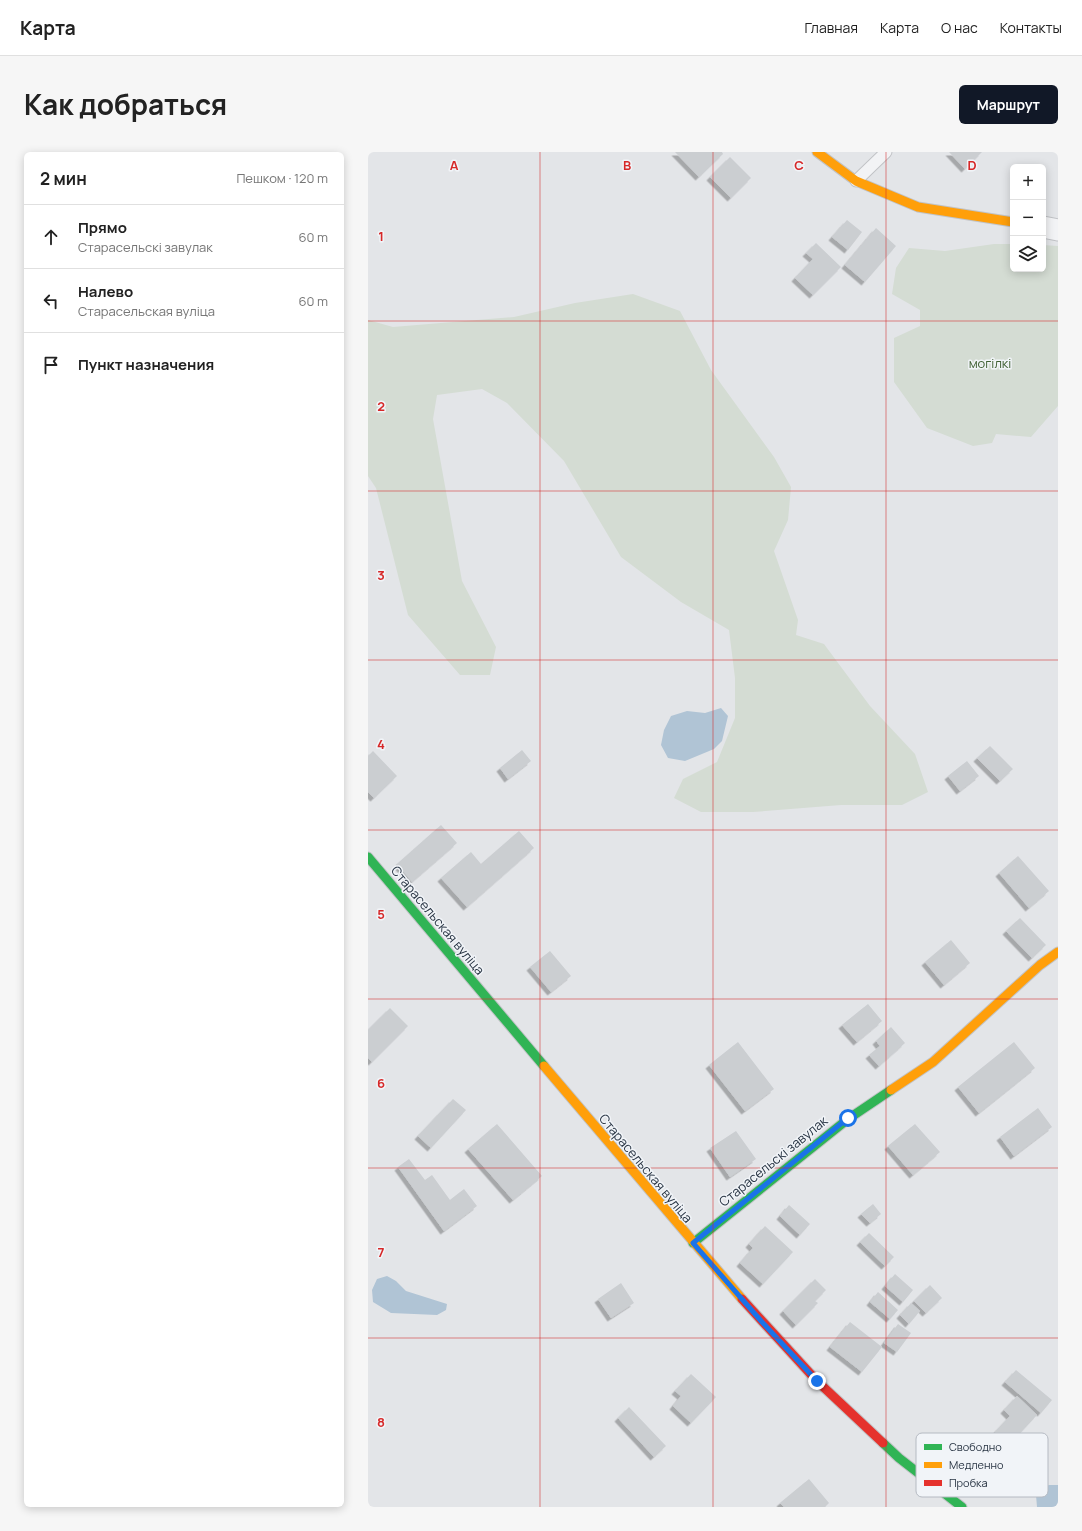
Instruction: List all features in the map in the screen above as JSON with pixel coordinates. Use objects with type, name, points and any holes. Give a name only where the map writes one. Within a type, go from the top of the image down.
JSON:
[{"type":"street","points":[[817,152],[856,181],[918,207],[1010,222]]},
{"type":"street","points":[[1046,228],[1058,230]]},
{"type":"street","name":"Старасельская вуліца","points":[[368,857],[693,1243],[762,1322],[817,1381],[899,1458],[916,1471]]},
{"type":"street","name":"Старасельскі завулак","points":[[693,1243],[848,1118],[933,1062],[1040,965],[1058,952]]},
{"type":"street","name":"Старасельская вуліца","points":[[949,1497],[962,1507]]},
{"type":"lane","points":[[856,181],[886,152]]},
{"type":"green space","name":"могілкі","points":[[994,244],[1010,244],[1010,272],[1046,272],[1046,245],[1058,246],[1058,406],[1031,437],[996,434],[992,443],[973,446],[927,428],[894,382],[894,338],[920,326],[920,310],[892,294],[896,268],[909,248],[945,251]]},
{"type":"green space","points":[[633,294],[680,311],[711,370],[774,457],[791,487],[788,520],[774,551],[798,620],[796,635],[824,644],[870,706],[915,754],[928,792],[902,805],[841,805],[753,812],[701,812],[674,798],[683,779],[717,762],[735,718],[735,678],[729,630],[681,602],[621,557],[564,461],[507,403],[482,389],[437,395],[433,419],[462,581],[496,647],[490,675],[460,675],[408,615],[376,488],[368,476],[368,320],[393,327],[514,317],[575,303]]},
{"type":"water","points":[[721,708],[728,716],[722,741],[714,749],[685,761],[668,758],[661,745],[664,730],[671,716],[687,711],[705,713]]},
{"type":"water","points":[[387,1276],[396,1281],[406,1291],[447,1304],[446,1310],[437,1315],[391,1313],[373,1302],[372,1290],[377,1279]]},
{"type":"water","points":[[1048,1485],[1058,1485],[1058,1507],[1037,1507],[1036,1497],[1048,1497]]},
{"type":"building","points":[[675,152],[722,152],[723,154],[699,177]]},
{"type":"building","points":[[949,152],[982,152],[965,169]]},
{"type":"building","points":[[730,157],[751,178],[731,198],[710,177]]},
{"type":"building","points":[[847,220],[862,232],[848,250],[832,237]]},
{"type":"building","points":[[876,228],[896,246],[865,282],[845,265]]},
{"type":"building","points":[[816,243],[841,267],[813,295],[795,278],[813,259],[806,253]]},
{"type":"building","points":[[990,746],[1013,769],[1000,781],[977,758]]},
{"type":"building","points":[[522,750],[531,761],[508,779],[500,768]]},
{"type":"building","points":[[373,751],[397,776],[374,798],[368,792],[368,756]]},
{"type":"building","points":[[967,761],[979,776],[960,791],[948,776]]},
{"type":"building","points":[[441,825],[457,843],[412,882],[397,864]]},
{"type":"building","points":[[519,831],[534,848],[467,907],[441,878],[471,852],[481,864]]},
{"type":"building","points":[[1018,856],[1049,891],[1029,908],[999,873]]},
{"type":"building","points":[[1020,918],[1046,945],[1032,958],[1006,931]]},
{"type":"building","points":[[951,940],[970,963],[944,985],[925,962]]},
{"type":"building","points":[[550,951],[571,976],[551,992],[530,967]]},
{"type":"building","points":[[868,1004],[882,1021],[857,1042],[842,1025]]},
{"type":"building","points":[[390,1008],[408,1026],[372,1062],[368,1058],[368,1030]]},
{"type":"building","points":[[891,1027],[905,1043],[879,1066],[869,1055],[880,1046],[876,1041]]},
{"type":"building","points":[[738,1042],[774,1089],[745,1111],[709,1065]]},
{"type":"building","points":[[1014,1042],[1035,1068],[979,1113],[958,1087]]},
{"type":"building","points":[[453,1099],[466,1110],[431,1148],[418,1136]]},
{"type":"building","points":[[1038,1108],[1052,1127],[1014,1156],[1000,1137]]},
{"type":"building","points":[[497,1124],[542,1176],[513,1200],[468,1149]]},
{"type":"building","points":[[915,1124],[940,1152],[913,1175],[888,1146]]},
{"type":"building","points":[[736,1131],[756,1159],[730,1177],[710,1148]]},
{"type":"building","points":[[409,1159],[425,1180],[432,1175],[450,1200],[464,1189],[477,1206],[444,1231],[398,1167]]},
{"type":"building","points":[[873,1204],[881,1214],[870,1223],[861,1214]]},
{"type":"building","points":[[789,1205],[810,1224],[800,1235],[780,1216]]},
{"type":"building","points":[[765,1226],[793,1252],[763,1284],[740,1263],[753,1248],[749,1244]]},
{"type":"building","points":[[869,1233],[894,1257],[885,1266],[860,1242]]},
{"type":"building","points":[[895,1274],[913,1290],[903,1302],[885,1286]]},
{"type":"building","points":[[815,1279],[826,1290],[815,1301],[818,1303],[796,1325],[783,1311]]},
{"type":"building","points":[[621,1283],[634,1303],[611,1318],[598,1299]]},
{"type":"building","points":[[930,1285],[942,1298],[926,1313],[914,1301]]},
{"type":"building","points":[[878,1292],[898,1310],[890,1319],[870,1302]]},
{"type":"building","points":[[911,1303],[920,1311],[909,1324],[900,1315]]},
{"type":"building","points":[[850,1322],[882,1347],[862,1372],[830,1347]]},
{"type":"building","points":[[898,1324],[911,1333],[897,1352],[884,1343]]},
{"type":"building","points":[[1016,1370],[1052,1400],[1041,1413],[1005,1382]]},
{"type":"building","points":[[691,1374],[716,1397],[691,1423],[673,1406],[681,1396],[675,1391]]},
{"type":"building","points":[[1017,1396],[1037,1415],[1020,1433],[996,1433],[995,1432],[1010,1416],[1004,1410]]},
{"type":"building","points":[[629,1407],[666,1446],[654,1457],[618,1418]]},
{"type":"building","points":[[809,1479],[829,1503],[825,1507],[784,1507],[780,1503]]},
{"type":"traffic: fast","points":[[368,857],[544,1066]]},
{"type":"traffic: fast","points":[[693,1243],[848,1119],[891,1090]]},
{"type":"traffic: fast","points":[[883,1443],[916,1471]]},
{"type":"traffic: fast","points":[[949,1497],[962,1507]]},
{"type":"traffic: slow","points":[[817,152],[856,181],[918,207],[1010,222]]},
{"type":"traffic: slow","points":[[891,1090],[933,1062],[1040,965],[1058,952]]},
{"type":"traffic: slow","points":[[544,1066],[742,1299]]},
{"type":"traffic: jam","points":[[742,1299],[817,1381],[883,1443]]},
{"type":"route","points":[[817,1381],[762,1322],[693,1243],[848,1118]]}]
